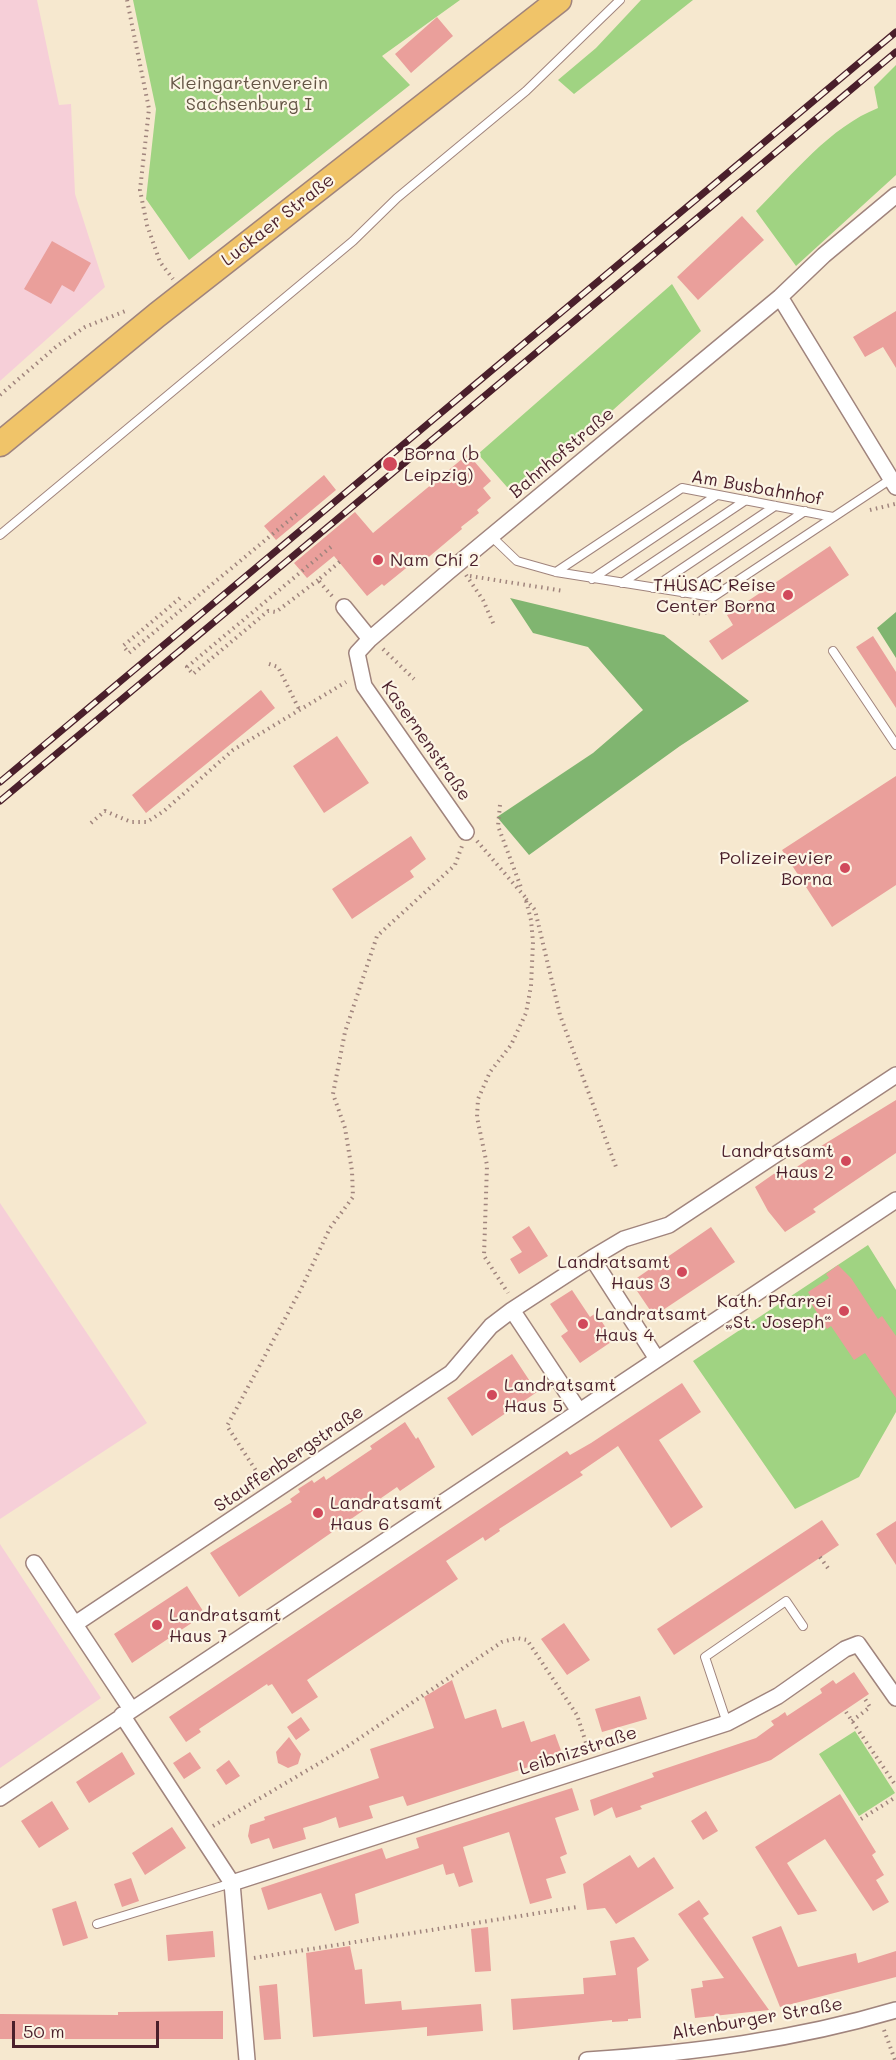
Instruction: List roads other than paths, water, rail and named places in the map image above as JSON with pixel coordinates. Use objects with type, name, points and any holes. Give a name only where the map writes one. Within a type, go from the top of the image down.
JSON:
[{"type":"main road","name":"Luckaer Straße","points":[[0,444],[158,315],[559,0]]},
{"type":"street","name":"Bahnhofstraße","points":[[360,669],[357,653],[370,639],[780,297],[824,255],[896,195]]},
{"type":"street","points":[[780,297],[894,483]]},
{"type":"street","points":[[344,607],[370,639]]},
{"type":"street","name":"Kasernenstraße","points":[[360,669],[364,686],[466,832]]},
{"type":"street","name":"Stauffenbergstraße","points":[[75,1624],[451,1373],[491,1326],[514,1308],[624,1239],[669,1225],[896,1075]]},
{"type":"street","points":[[0,1798],[896,1200]]},
{"type":"street","points":[[592,1258],[657,1359]]},
{"type":"street","points":[[514,1308],[579,1411]]},
{"type":"street","points":[[34,1563],[75,1624],[232,1883],[247,2060]]},
{"type":"street","name":"Leibnizstraße","points":[[232,1883],[727,1723],[778,1696],[845,1649],[858,1644],[891,1682],[896,1698]]},
{"type":"street","name":"Altenburger Straße","points":[[587,2060],[730,2047],[823,2030],[896,2010]]},
{"type":"lane","points":[[0,535],[352,241],[397,198],[526,91],[620,0]]},
{"type":"lane","name":"Am Busbahnhof","points":[[492,537],[517,561],[556,572],[713,597],[833,517],[894,483]]},
{"type":"lane","name":"Am Busbahnhof","points":[[556,572],[682,488],[833,517]]},
{"type":"lane","points":[[592,579],[717,495]]},
{"type":"lane","points":[[622,584],[746,500]]},
{"type":"lane","points":[[653,588],[775,506]]},
{"type":"lane","points":[[683,592],[805,511]]},
{"type":"lane","points":[[833,651],[896,745]]},
{"type":"lane","points":[[727,1723],[705,1657],[786,1601],[803,1626]]},
{"type":"lane","name":"Leibnizstraße","points":[[97,1924],[232,1883]]},
{"type":"railway","points":[[0,782],[896,32]]},
{"type":"railway","points":[[0,801],[896,52]]},
{"type":"place","name":"Borna (b Leipzig)","points":[[390,464]]},
{"type":"place","name":"Nam Chi 2","points":[[378,560]]},
{"type":"place","name":"THÜSAC Reise Center Borna","points":[[788,595]]},
{"type":"place","name":"Polizeirevier Borna","points":[[845,868]]},
{"type":"place","name":"Landratsamt Haus 2","points":[[846,1161]]},
{"type":"place","name":"Landratsamt Haus 3","points":[[682,1272]]},
{"type":"place","name":"Kath. Pfarrei „St. Joseph“","points":[[844,1311]]},
{"type":"place","name":"Landratsamt Haus 4","points":[[583,1324]]},
{"type":"place","name":"Landratsamt Haus 5","points":[[492,1395]]},
{"type":"place","name":"Landratsamt Haus 6","points":[[318,1513]]},
{"type":"place","name":"Landratsamt Haus 7","points":[[157,1625]]},
{"type":"park label","name":"Kleingartenverein Sachsenburg I","points":[[249,94]]}]
